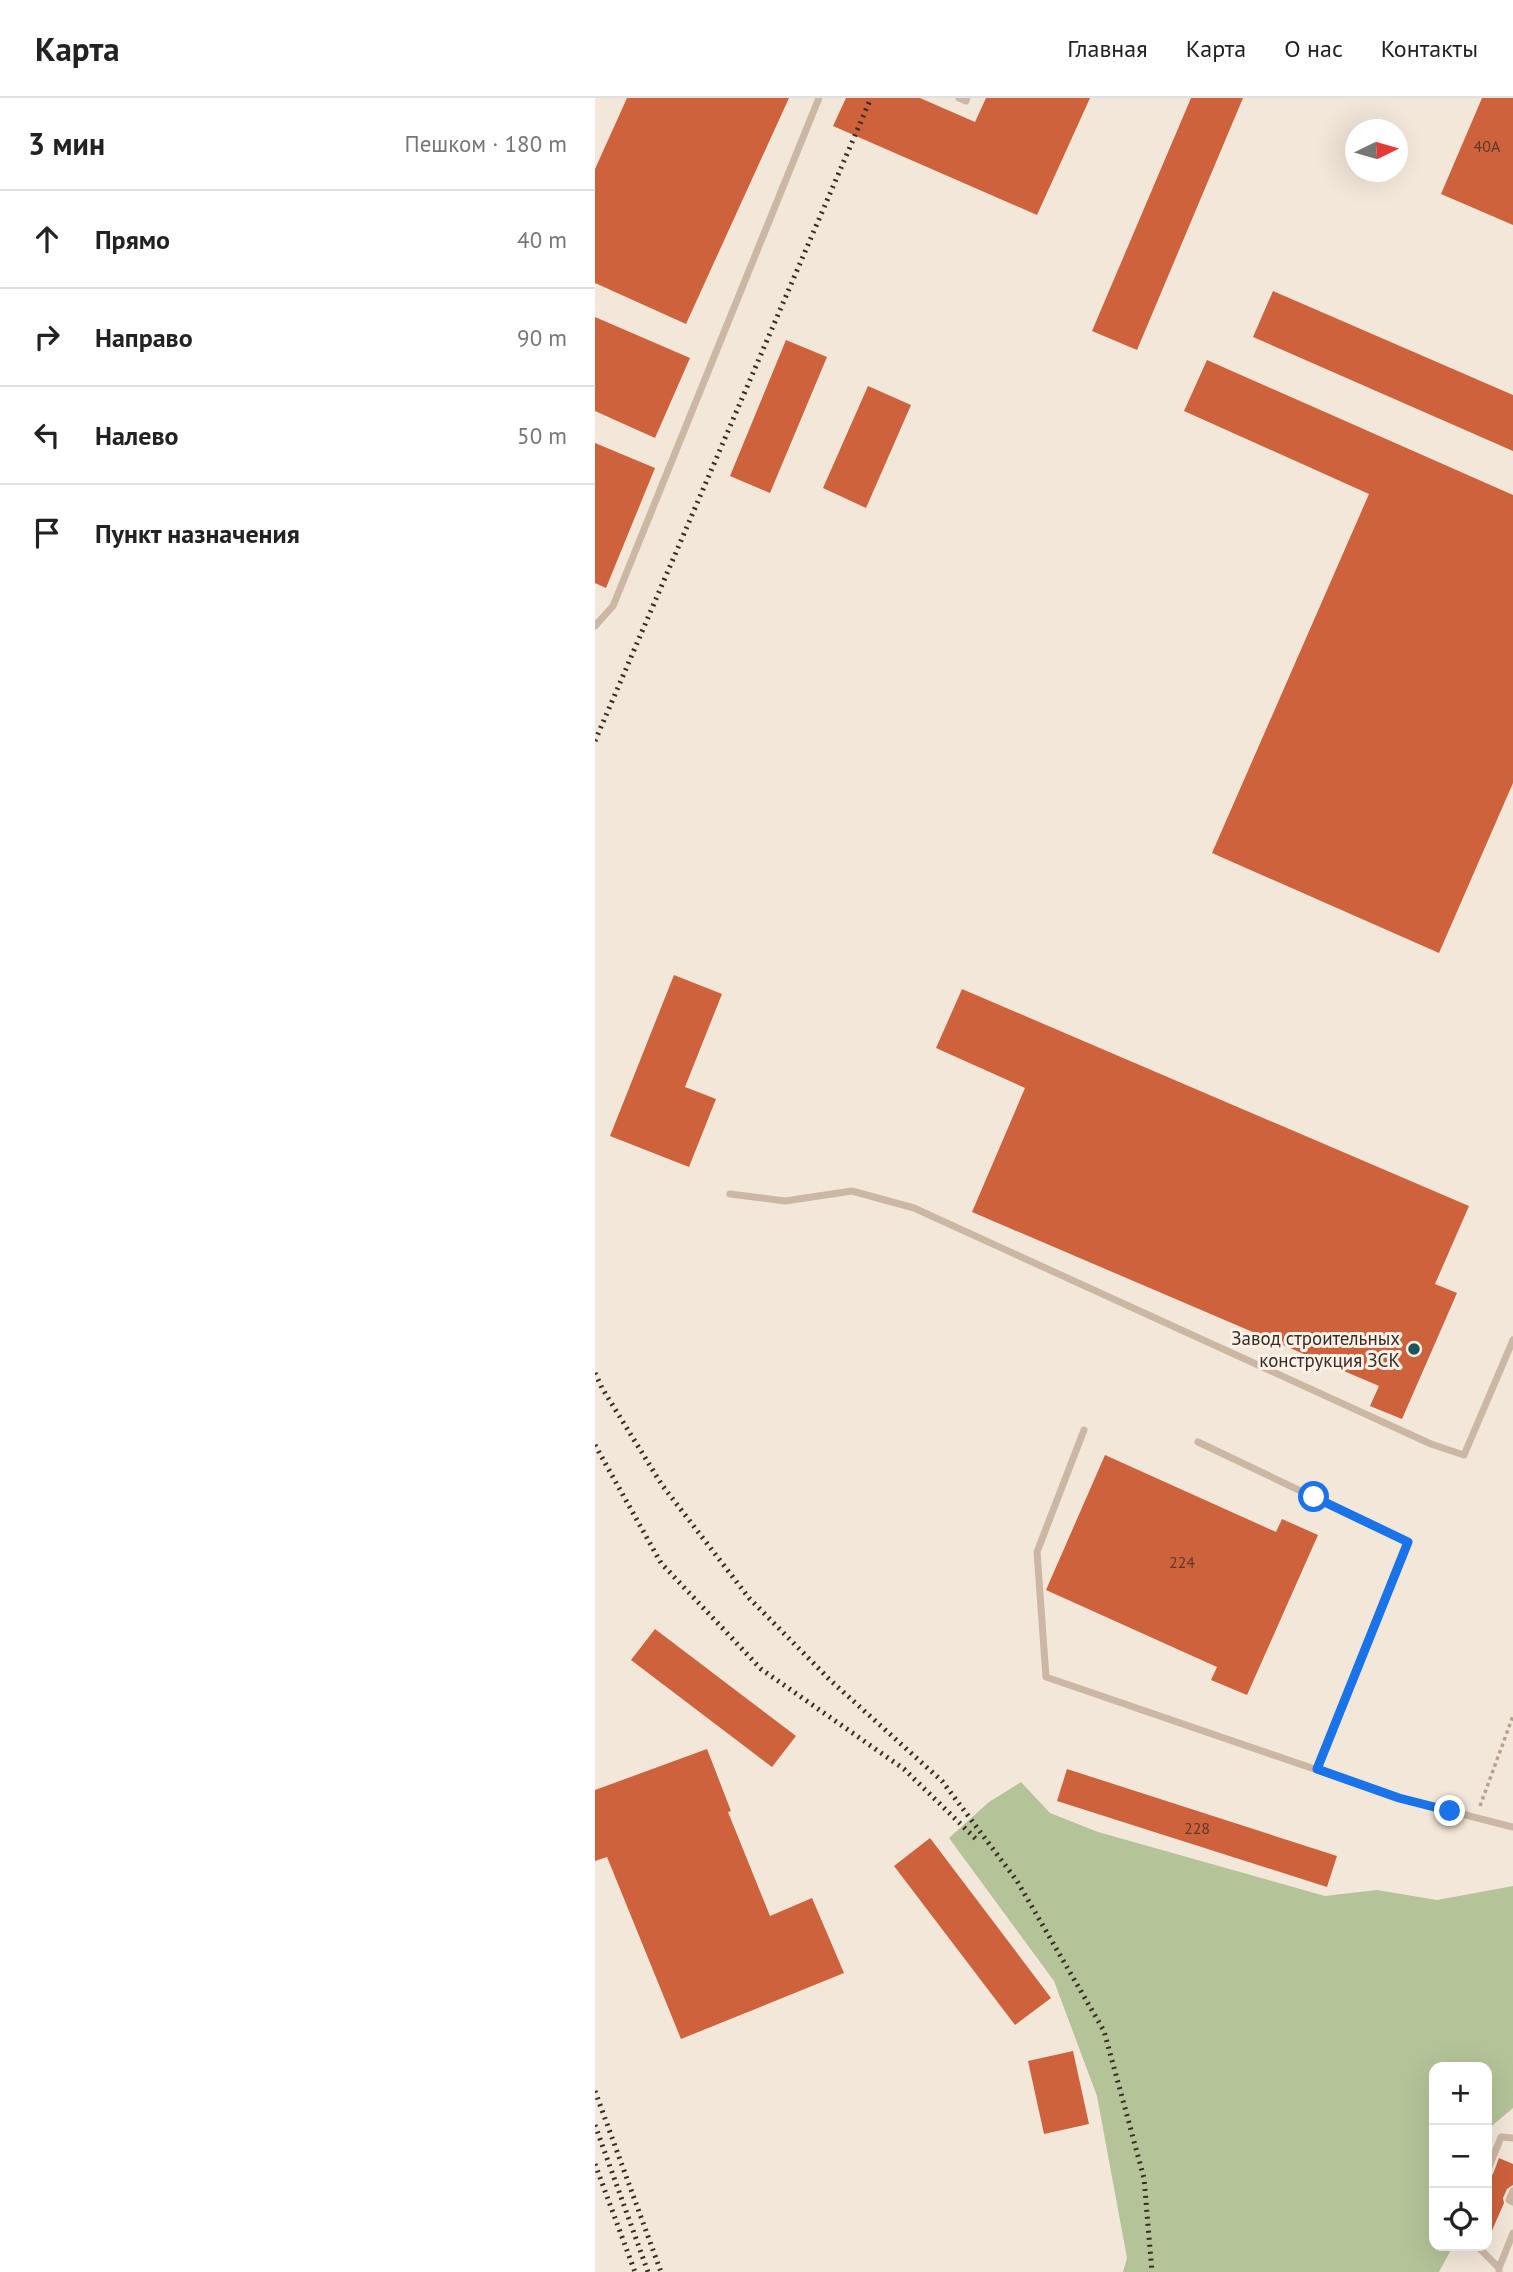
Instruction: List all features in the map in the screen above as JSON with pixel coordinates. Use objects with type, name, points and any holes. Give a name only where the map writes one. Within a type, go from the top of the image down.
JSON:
[{"type":"lane","points":[[595,626],[613,606],[819,98]]},
{"type":"lane","points":[[960,98],[966,101],[967,98]]},
{"type":"lane","points":[[730,1194],[785,1201],[852,1191],[914,1208],[1418,1438],[1464,1455],[1513,1340]]},
{"type":"lane","points":[[1084,1430],[1037,1552],[1046,1677],[1399,1798],[1513,1827]]},
{"type":"lane","points":[[1198,1442],[1408,1542],[1317,1769]]},
{"type":"lane","points":[[1492,2160],[1501,2137],[1513,2138]]},
{"type":"lane","points":[[1513,2192],[1509,2200],[1513,2202]]},
{"type":"lane","points":[[1482,2251],[1499,2270],[1513,2233]]},
{"type":"path","points":[[1475,1817],[1513,1716]]},
{"type":"green space","points":[[1021,1782],[1050,1813],[1098,1832],[1325,1896],[1377,1890],[1437,1900],[1513,1886],[1513,2108],[1492,2126],[1492,2062],[1429,2062],[1429,2251],[1450,2251],[1439,2272],[1123,2272],[1127,2258],[1097,2096],[1054,1981],[949,1838],[989,1802]]},
{"type":"building","points":[[627,98],[789,98],[686,324],[595,283],[595,169]]},
{"type":"building","points":[[846,98],[920,98],[975,122],[986,98],[1090,98],[1037,215],[833,126]]},
{"type":"building","points":[[1191,98],[1243,98],[1137,350],[1092,331]]},
{"type":"building","points":[[1482,98],[1513,98],[1513,225],[1441,194]]},
{"type":"building","points":[[1273,291],[1513,395],[1513,451],[1253,337]]},
{"type":"building","points":[[595,317],[690,358],[655,438],[595,411]]},
{"type":"building","points":[[786,340],[827,357],[770,493],[730,476]]},
{"type":"building","points":[[1207,360],[1513,495],[1513,783],[1439,953],[1212,853],[1369,494],[1184,411]]},
{"type":"building","points":[[868,386],[911,405],[866,508],[823,488]]},
{"type":"building","points":[[595,443],[655,468],[606,588],[595,583]]},
{"type":"building","points":[[674,975],[722,994],[685,1087],[716,1099],[689,1167],[610,1136]]},
{"type":"building","points":[[962,989],[1469,1206],[1435,1284],[1457,1293],[1402,1419],[1370,1406],[1379,1386],[972,1212],[1025,1088],[936,1048]]},
{"type":"building","points":[[1105,1455],[1276,1532],[1282,1519],[1318,1535],[1247,1695],[1211,1680],[1217,1667],[1046,1590]]},
{"type":"building","points":[[655,1629],[796,1736],[772,1767],[631,1660]]},
{"type":"building","points":[[707,1749],[731,1811],[728,1812],[770,1916],[812,1898],[844,1973],[681,2039],[607,1857],[595,1861],[595,1790]]},
{"type":"building","points":[[1067,1769],[1337,1856],[1327,1887],[1057,1801]]},
{"type":"building","points":[[930,1838],[1051,1998],[1015,2025],[894,1866]]},
{"type":"building","points":[[1073,2051],[1089,2124],[1044,2134],[1028,2061]]},
{"type":"building","points":[[1499,2158],[1513,2164],[1513,2185],[1507,2189],[1492,2231],[1492,2175]]},
{"type":"railway","points":[[595,741],[871,98]]},
{"type":"railway","points":[[595,1373],[662,1485],[749,1598],[830,1680],[942,1781],[1017,1881],[1104,2031],[1144,2178],[1152,2272]]},
{"type":"railway","points":[[595,1445],[661,1563],[761,1669],[904,1769],[978,1841]]},
{"type":"railway","points":[[595,2091],[661,2272]]},
{"type":"railway","points":[[595,2125],[648,2272]]},
{"type":"railway","points":[[595,2164],[635,2272]]},
{"type":"place","name":"Завод строительных конструкция ЗСК","points":[[1414,1349]]},
{"type":"route","points":[[1314,1497],[1408,1542],[1317,1769],[1399,1798],[1450,1811]]}]
